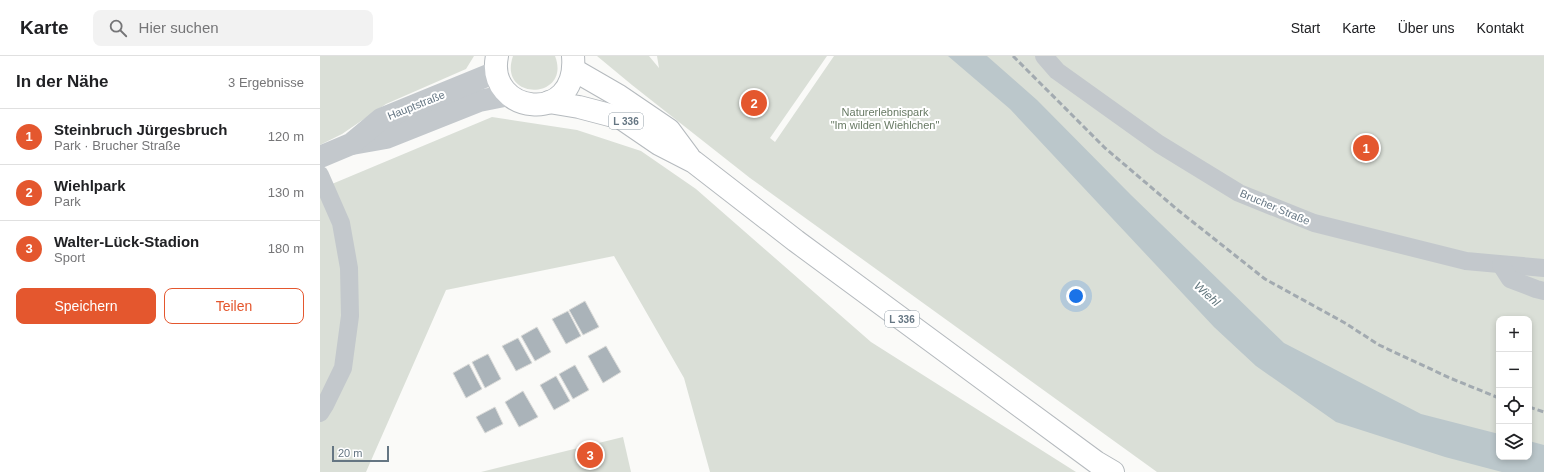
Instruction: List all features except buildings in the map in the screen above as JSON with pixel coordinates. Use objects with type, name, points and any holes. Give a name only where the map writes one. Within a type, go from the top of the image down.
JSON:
[{"type":"main road","name":"L 336","points":[[509,95],[521,102],[535,105],[549,102],[559,97],[566,89],[571,80],[573,63],[669,130],[694,162]]},
{"type":"main road","points":[[497,64],[501,85],[509,95]]},
{"type":"main road","name":"L 336","points":[[549,102],[579,107],[621,118],[659,144],[694,162],[796,241],[1096,462],[1113,472]]},
{"type":"street","name":"Brucher Straße","points":[[1044,56],[1057,70],[1159,144],[1238,193],[1314,224],[1466,261],[1544,268]]},
{"type":"street","name":"Hauptstraße","points":[[320,157],[351,144],[381,119],[497,64]]},
{"type":"street","points":[[351,144],[386,138],[479,101],[509,95]]},
{"type":"street","points":[[320,176],[341,223],[349,268],[350,316],[342,368],[320,413]]},
{"type":"street","points":[[1501,265],[1510,279],[1544,291]]},
{"type":"green space","points":[[320,56],[474,56],[466,69],[386,104],[342,134],[320,145]]},
{"type":"green space","points":[[513,56],[555,56],[557,71],[553,81],[545,87],[534,90],[524,88],[515,82],[511,71]]},
{"type":"green space","name":"Naturerlebnispark \"Im wilden Wiehlchen\"","points":[[597,56],[649,56],[659,68],[657,56],[827,56],[770,138],[775,142],[834,56],[1544,56],[1544,472],[1157,472],[750,178]]},
{"type":"green space","points":[[492,117],[577,130],[641,151],[696,189],[871,342],[1076,472],[710,472],[684,378],[614,256],[446,290],[366,472],[320,472],[320,189]]},
{"type":"green space","points":[[623,437],[631,472],[481,472]]},
{"type":"water","name":"Wiehl","points":[[948,56],[987,56],[1037,100],[1131,195],[1284,343],[1421,414],[1496,433],[1496,460],[1532,460],[1532,442],[1544,445],[1544,472],[1502,472],[1445,457],[1336,422],[1256,366],[1214,327],[1010,109]]},
{"type":"railway","points":[[1013,56],[1105,148],[1179,211],[1265,279],[1345,323],[1379,345],[1450,378],[1496,397]]},
{"type":"railway","points":[[1532,408],[1544,412]]},
{"type":"place","name":"Wiehlpark","points":[[754,103]]},
{"type":"place","name":"Steinbruch Jürgesbruch","points":[[1366,148]]},
{"type":"place","name":"Walter-Lück-Stadion","points":[[590,455]]}]
